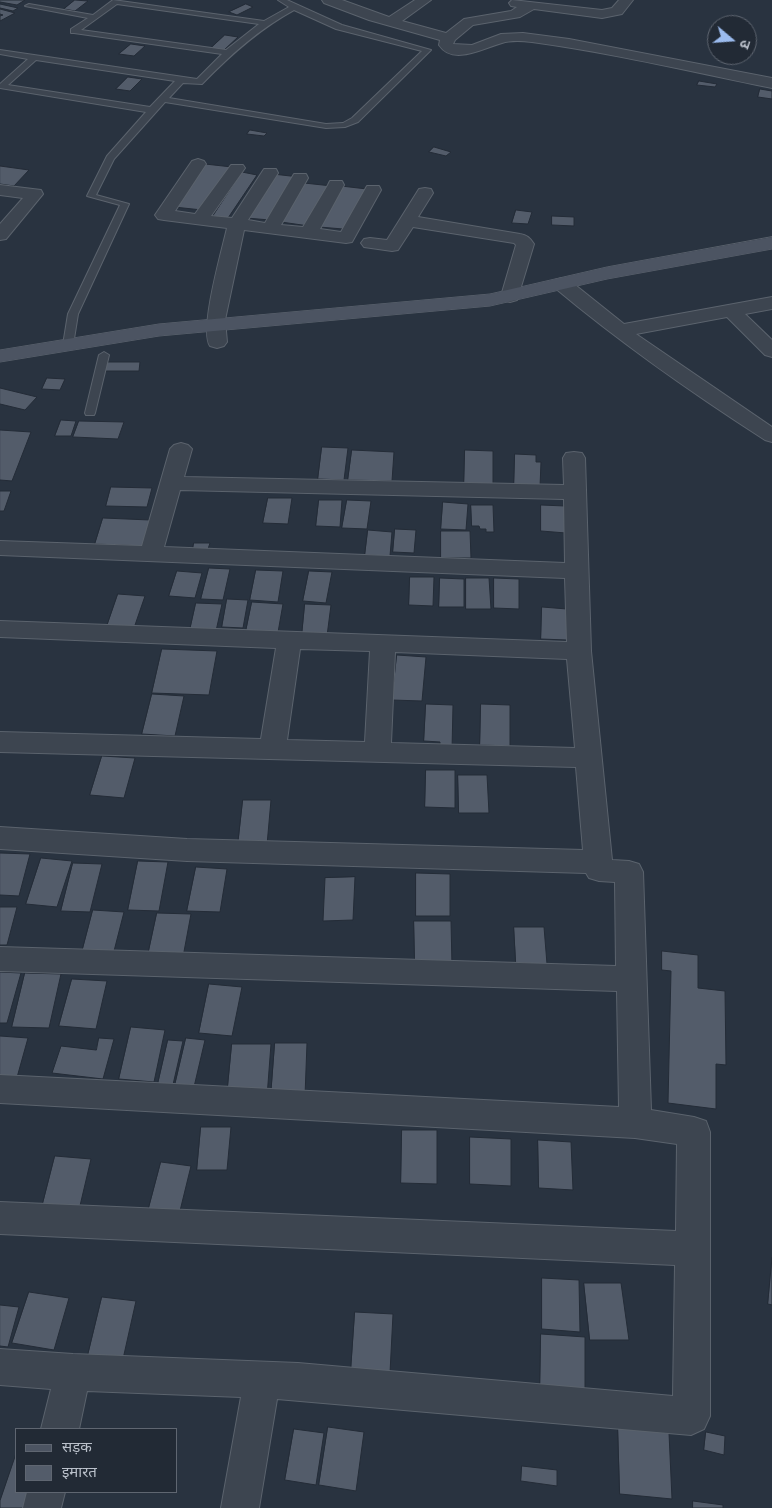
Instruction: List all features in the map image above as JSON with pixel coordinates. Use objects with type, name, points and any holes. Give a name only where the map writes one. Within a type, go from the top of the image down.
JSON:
[{"type":"street","points":[[329,0],[448,44],[474,49],[501,38],[523,36],[569,43],[772,83]]},
{"type":"street","points":[[391,22],[424,0]]},
{"type":"street","points":[[503,1],[602,14],[617,11],[626,0]]},
{"type":"street","points":[[448,44],[469,22],[515,14],[532,5]]},
{"type":"street","points":[[198,164],[164,215],[346,238],[372,190]]},
{"type":"street","points":[[199,220],[237,168]]},
{"type":"street","points":[[216,333],[236,225],[270,173]]},
{"type":"street","points":[[270,229],[300,178]]},
{"type":"street","points":[[309,233],[336,185]]},
{"type":"street","points":[[0,190],[35,194],[0,235]]},
{"type":"street","points":[[370,243],[392,246],[425,193]]},
{"type":"street","points":[[0,199],[28,202]]},
{"type":"street","points":[[408,221],[520,239],[525,244],[510,296]]},
{"type":"street","points":[[0,372],[104,355],[216,333],[490,300],[607,273],[772,243]]},
{"type":"street","points":[[0,356],[159,330],[216,333],[480,315],[577,298],[681,274],[772,258]]},
{"type":"street","points":[[562,284],[619,331],[694,385],[772,436]]},
{"type":"street","points":[[619,331],[772,303]]},
{"type":"street","points":[[731,310],[772,351]]},
{"type":"street","points":[[151,554],[181,449]]},
{"type":"street","points":[[574,458],[579,651],[600,870],[629,872],[635,1123]]},
{"type":"street","points":[[172,483],[575,492]]},
{"type":"street","points":[[0,548],[577,572]]},
{"type":"street","points":[[0,629],[579,651]]},
{"type":"street","points":[[273,748],[289,640]]},
{"type":"street","points":[[378,752],[383,644]]},
{"type":"street","points":[[0,742],[589,758]]},
{"type":"street","points":[[0,838],[187,850],[599,862]]},
{"type":"street","points":[[0,959],[631,979]]},
{"type":"street","points":[[0,1090],[234,1100],[635,1123],[694,1132],[690,1416],[298,1381],[74,1372],[0,1367]]},
{"type":"street","points":[[0,1218],[693,1249]]},
{"type":"street","points":[[60,1428],[74,1372]]},
{"type":"street","points":[[240,1508],[262,1380]]},
{"type":"street","points":[[42,1508],[46,1493]]},
{"type":"lane","points":[[282,0],[339,27],[427,50]]},
{"type":"lane","points":[[228,53],[74,31],[117,1],[264,23]]},
{"type":"lane","points":[[30,6],[94,17]]},
{"type":"lane","points":[[0,52],[199,82],[228,53],[264,23],[294,7]]},
{"type":"lane","points":[[163,99],[326,126],[345,125],[355,120],[427,50],[448,44]]},
{"type":"lane","points":[[1,86],[35,57]]},
{"type":"lane","points":[[68,345],[73,314],[125,204],[91,196],[110,158],[181,80]]},
{"type":"lane","points":[[1,86],[152,110]]},
{"type":"lane","points":[[90,413],[104,355]]},
{"type":"building","points":[[0,0],[25,0],[17,5],[0,2]]},
{"type":"building","points":[[75,0],[88,1],[75,11],[64,9]]},
{"type":"building","points":[[0,4],[18,8],[13,11],[0,8]]},
{"type":"building","points":[[246,4],[253,7],[237,15],[229,12]]},
{"type":"building","points":[[0,9],[15,13],[0,21],[0,16],[3,15],[0,14]]},
{"type":"building","points":[[225,35],[238,37],[224,50],[211,48]]},
{"type":"building","points":[[131,44],[145,46],[134,56],[119,54]]},
{"type":"building","points":[[128,77],[142,79],[130,91],[116,89]]},
{"type":"building","points":[[699,81],[717,84],[715,87],[697,85]]},
{"type":"building","points":[[760,89],[772,91],[772,99],[758,97]]},
{"type":"building","points":[[250,130],[267,133],[264,136],[247,134]]},
{"type":"building","points":[[434,147],[451,152],[446,156],[429,152]]},
{"type":"building","points":[[205,164],[232,167],[202,210],[174,207]]},
{"type":"building","points":[[0,166],[29,170],[14,186],[0,184]]},
{"type":"building","points":[[242,172],[257,175],[228,218],[213,216]]},
{"type":"building","points":[[273,174],[299,177],[270,220],[246,218]]},
{"type":"building","points":[[304,183],[332,186],[309,226],[281,222]]},
{"type":"building","points":[[341,186],[367,189],[343,229],[319,227]]},
{"type":"building","points":[[516,210],[532,212],[528,224],[512,223]]},
{"type":"building","points":[[552,216],[574,217],[574,226],[552,225]]},
{"type":"building","points":[[105,362],[140,362],[139,371],[103,371]]},
{"type":"building","points":[[47,378],[65,379],[60,390],[42,389]]},
{"type":"building","points":[[0,388],[37,397],[25,410],[0,404]]},
{"type":"building","points":[[61,420],[76,421],[71,436],[55,436]]},
{"type":"building","points":[[79,421],[124,422],[118,439],[73,437]]},
{"type":"building","points":[[0,430],[31,432],[12,481],[0,480]]},
{"type":"building","points":[[322,447],[348,448],[344,480],[318,479]]},
{"type":"building","points":[[352,450],[394,452],[392,481],[348,480]]},
{"type":"building","points":[[465,450],[493,451],[493,486],[464,485]]},
{"type":"building","points":[[515,454],[536,455],[536,462],[541,462],[540,487],[514,486]]},
{"type":"building","points":[[111,487],[152,488],[147,507],[106,506]]},
{"type":"building","points":[[0,491],[11,491],[4,511],[0,511]]},
{"type":"building","points":[[268,498],[292,498],[288,524],[263,523]]},
{"type":"building","points":[[319,500],[342,500],[340,527],[316,526]]},
{"type":"building","points":[[347,500],[371,501],[367,529],[342,528]]},
{"type":"building","points":[[443,502],[468,504],[466,530],[441,529]]},
{"type":"building","points":[[471,505],[493,505],[494,532],[486,532],[486,529],[480,529],[479,526],[472,526]]},
{"type":"building","points":[[541,505],[565,506],[566,533],[541,531]]},
{"type":"building","points":[[103,518],[150,520],[143,546],[95,544]]},
{"type":"building","points":[[395,529],[416,530],[414,553],[393,552]]},
{"type":"building","points":[[368,530],[392,532],[390,556],[365,555]]},
{"type":"building","points":[[441,531],[470,531],[471,558],[441,558]]},
{"type":"building","points":[[194,543],[210,543],[208,549],[193,548]]},
{"type":"building","points":[[209,568],[230,569],[223,600],[201,599]]},
{"type":"building","points":[[256,570],[283,571],[278,602],[250,600]]},
{"type":"building","points":[[177,571],[202,573],[195,598],[169,596]]},
{"type":"building","points":[[309,571],[332,572],[326,603],[303,601]]},
{"type":"building","points":[[410,577],[434,577],[433,606],[409,605]]},
{"type":"building","points":[[440,578],[464,579],[464,607],[439,607]]},
{"type":"building","points":[[466,578],[489,578],[491,609],[466,609]]},
{"type":"building","points":[[494,578],[519,579],[519,609],[494,608]]},
{"type":"building","points":[[118,594],[145,596],[134,628],[107,626]]},
{"type":"building","points":[[227,599],[248,600],[243,628],[222,627]]},
{"type":"building","points":[[252,602],[283,604],[277,638],[245,636]]},
{"type":"building","points":[[196,603],[222,604],[216,631],[190,630]]},
{"type":"building","points":[[305,604],[331,605],[327,636],[302,635]]},
{"type":"building","points":[[542,607],[567,609],[567,640],[541,639]]},
{"type":"building","points":[[162,649],[217,651],[209,695],[152,693]]},
{"type":"building","points":[[397,655],[426,657],[422,701],[392,700]]},
{"type":"building","points":[[152,694],[184,696],[175,736],[142,734]]},
{"type":"building","points":[[426,704],[453,705],[452,750],[440,749],[440,742],[424,741]]},
{"type":"building","points":[[481,704],[510,705],[510,746],[480,745]]},
{"type":"building","points":[[102,756],[135,758],[124,798],[90,795]]},
{"type":"building","points":[[426,770],[455,770],[455,808],[425,807]]},
{"type":"building","points":[[458,775],[487,775],[489,813],[459,813]]},
{"type":"building","points":[[243,800],[271,800],[267,845],[238,845]]},
{"type":"building","points":[[0,853],[30,854],[19,896],[0,895]]},
{"type":"building","points":[[41,858],[72,861],[57,907],[26,904]]},
{"type":"building","points":[[138,861],[168,862],[159,911],[128,910]]},
{"type":"building","points":[[73,863],[102,864],[90,912],[61,911]]},
{"type":"building","points":[[196,867],[227,869],[220,912],[187,911]]},
{"type":"building","points":[[416,873],[450,874],[450,916],[416,916]]},
{"type":"building","points":[[355,877],[353,920],[323,921],[325,878]]},
{"type":"building","points":[[0,907],[17,907],[7,945],[0,945]]},
{"type":"building","points":[[93,910],[124,912],[113,955],[82,952]]},
{"type":"building","points":[[157,913],[191,914],[183,957],[148,955]]},
{"type":"building","points":[[414,921],[451,921],[452,966],[415,966]]},
{"type":"building","points":[[514,927],[544,927],[547,964],[516,963]]},
{"type":"building","points":[[662,951],[698,955],[698,988],[725,991],[726,1065],[716,1064],[716,1109],[668,1103],[671,971],[662,970]]},
{"type":"building","points":[[0,972],[21,973],[7,1023],[0,1023]]},
{"type":"building","points":[[25,973],[61,974],[49,1028],[12,1027]]},
{"type":"building","points":[[72,979],[107,981],[96,1029],[59,1026]]},
{"type":"building","points":[[209,984],[242,987],[232,1036],[199,1033]]},
{"type":"building","points":[[131,1027],[165,1030],[154,1082],[119,1079]]},
{"type":"building","points":[[0,1036],[28,1038],[16,1081],[0,1080]]},
{"type":"building","points":[[99,1038],[114,1039],[103,1079],[52,1073],[61,1046],[96,1050]]},
{"type":"building","points":[[186,1038],[205,1040],[194,1087],[175,1085]]},
{"type":"building","points":[[168,1040],[183,1041],[172,1089],[157,1088]]},
{"type":"building","points":[[275,1043],[307,1043],[305,1096],[271,1096]]},
{"type":"building","points":[[232,1044],[271,1044],[267,1097],[227,1096]]},
{"type":"building","points":[[201,1127],[231,1127],[227,1170],[197,1170]]},
{"type":"building","points":[[402,1130],[437,1130],[437,1184],[401,1183]]},
{"type":"building","points":[[470,1137],[511,1139],[511,1186],[470,1184]]},
{"type":"building","points":[[538,1140],[571,1142],[573,1190],[539,1188]]},
{"type":"building","points":[[55,1156],[91,1159],[79,1210],[42,1207]]},
{"type":"building","points":[[161,1162],[191,1166],[178,1219],[147,1215]]},
{"type":"building","points":[[772,1258],[772,1305],[768,1304]]},
{"type":"building","points":[[542,1278],[579,1280],[580,1332],[542,1329]]},
{"type":"building","points":[[584,1283],[621,1283],[629,1340],[590,1340]]},
{"type":"building","points":[[29,1292],[69,1298],[54,1350],[12,1343]]},
{"type":"building","points":[[102,1297],[136,1301],[123,1359],[88,1355]]},
{"type":"building","points":[[0,1305],[19,1307],[8,1347],[0,1346]]},
{"type":"building","points":[[355,1312],[393,1314],[390,1373],[351,1370]]},
{"type":"building","points":[[541,1334],[585,1337],[585,1394],[540,1390]]},
{"type":"building","points":[[328,1427],[364,1432],[356,1491],[319,1485]]},
{"type":"building","points":[[618,1428],[669,1433],[672,1499],[620,1494]]},
{"type":"building","points":[[294,1429],[324,1433],[316,1485],[285,1480]]},
{"type":"building","points":[[706,1432],[725,1436],[724,1455],[704,1450]]},
{"type":"building","points":[[15,1457],[15,1493],[30,1493],[25,1508],[0,1508],[0,1501]]},
{"type":"building","points":[[522,1466],[557,1470],[557,1486],[521,1481]]},
{"type":"building","points":[[693,1501],[723,1505],[723,1508],[693,1508]]}]
